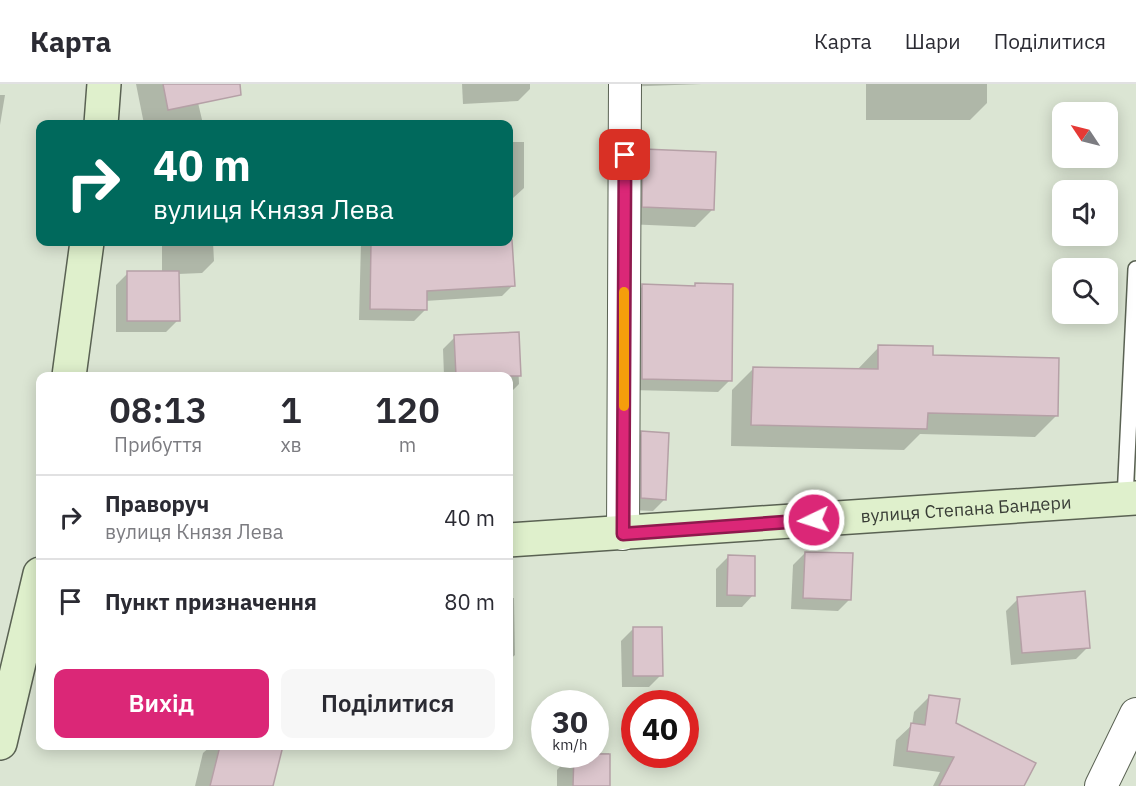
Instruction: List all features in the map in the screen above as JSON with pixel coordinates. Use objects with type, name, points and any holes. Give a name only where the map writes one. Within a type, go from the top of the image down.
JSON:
[{"type":"street","points":[[101,120],[104,84]]},
{"type":"street","points":[[623,534],[625,84]]},
{"type":"street","points":[[70,372],[86,246]]},
{"type":"street","name":"вулиця Степана Бандери","points":[[513,540],[1130,498]]},
{"type":"street","points":[[0,743],[36,591]]},
{"type":"street","points":[[1101,786],[1136,714]]},
{"type":"lane","points":[[1130,498],[1136,269]]},
{"type":"building","points":[[163,84],[240,84],[241,95],[168,110]]},
{"type":"building","points":[[643,149],[716,152],[714,210],[642,207]]},
{"type":"building","points":[[371,246],[512,246],[515,286],[427,291],[427,310],[370,309]]},
{"type":"building","points":[[127,271],[179,271],[180,321],[127,321]]},
{"type":"building","points":[[695,283],[733,284],[732,381],[642,379],[642,284],[695,286]]},
{"type":"building","points":[[519,332],[521,376],[513,376],[513,372],[456,372],[454,335]]},
{"type":"building","points":[[878,345],[933,346],[933,355],[1059,358],[1058,416],[928,413],[927,429],[751,425],[753,367],[878,369]]},
{"type":"building","points":[[641,431],[669,433],[666,500],[641,498]]},
{"type":"building","points":[[805,552],[853,553],[851,600],[803,598]]},
{"type":"building","points":[[728,555],[755,556],[755,596],[727,595]]},
{"type":"building","points":[[1085,591],[1090,648],[1022,653],[1017,597]]},
{"type":"building","points":[[633,627],[662,627],[663,676],[633,676]]},
{"type":"building","points":[[929,695],[960,699],[956,723],[1036,763],[1024,786],[939,786],[954,757],[907,751],[911,723],[925,725]]},
{"type":"building","points":[[219,750],[282,750],[273,786],[210,786]]},
{"type":"building","points":[[610,754],[610,786],[573,786],[574,768],[609,768]]},
{"type":"slow traffic","points":[[624,292],[624,406]]},
{"type":"route","points":[[625,155],[623,534],[814,520]]}]
